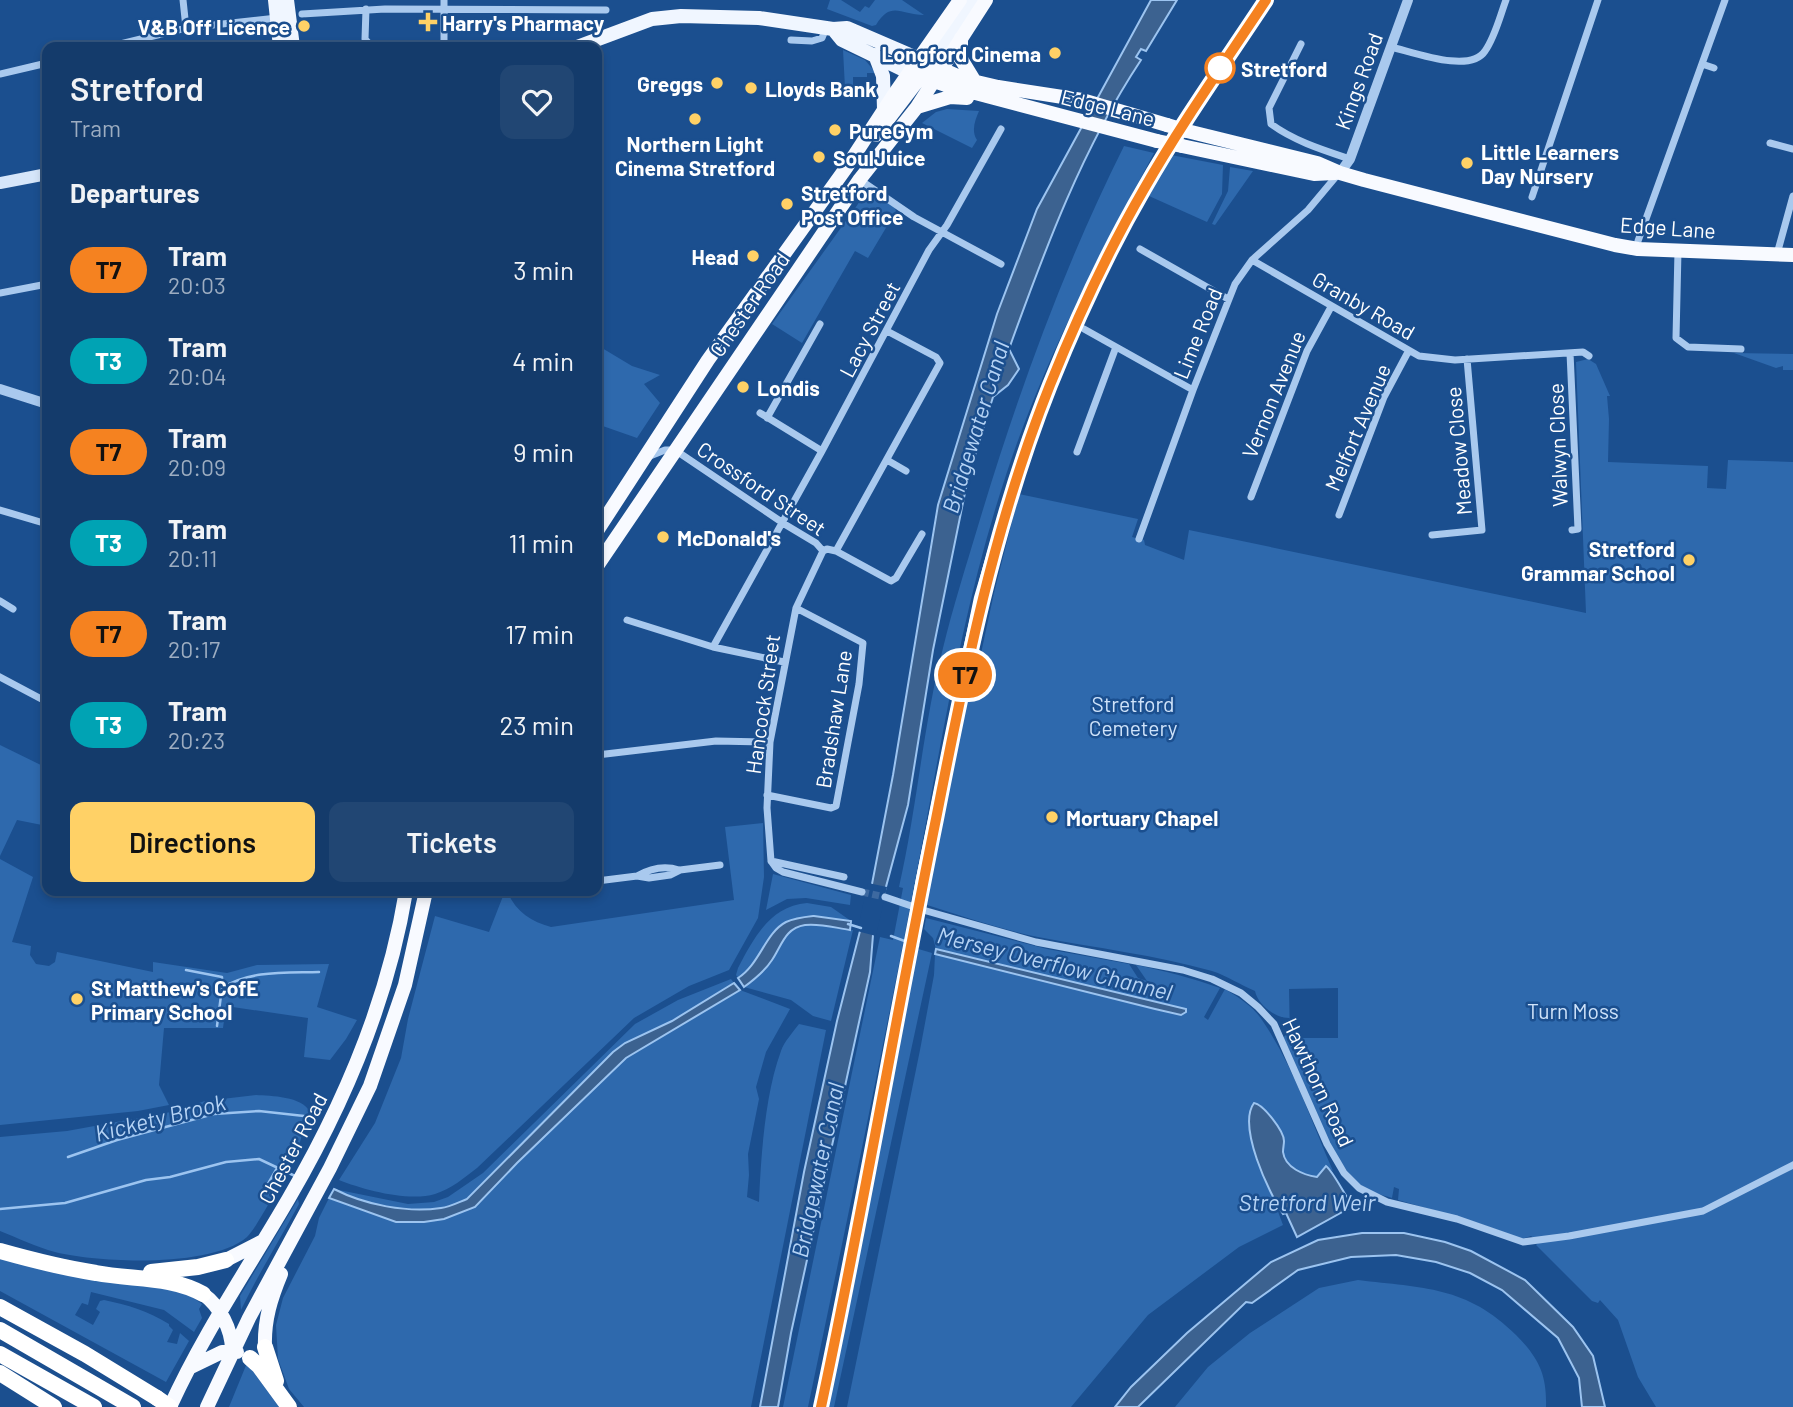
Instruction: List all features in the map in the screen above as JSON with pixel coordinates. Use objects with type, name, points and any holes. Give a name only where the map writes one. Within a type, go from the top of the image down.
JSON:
[{"type":"highway","name":"Chester Road","points":[[602,559],[860,180],[916,107],[926,70],[960,0]]},
{"type":"highway","name":"Chester Road","points":[[602,524],[708,360],[846,168],[884,108],[962,33],[986,0]]},
{"type":"highway","points":[[962,33],[961,59],[975,82]]},
{"type":"highway","name":"Edge Lane","points":[[926,70],[975,82],[1082,100],[1187,131],[1313,162],[1339,173],[1615,245],[1638,249],[1793,255]]},
{"type":"highway","name":"Edge Lane","points":[[926,70],[1062,117],[1157,141],[1314,174],[1339,173]]},
{"type":"highway","points":[[846,168],[881,130],[926,70]]},
{"type":"highway","points":[[916,107],[958,97],[1038,116],[1062,117]]},
{"type":"highway","name":"Chester Road","points":[[163,1402],[190,1368],[291,1196],[345,1092],[389,973],[405,896]]},
{"type":"highway","name":"Chester Road","points":[[207,1407],[232,1352],[330,1168],[369,1086],[405,985],[425,896]]},
{"type":"highway","points":[[286,1403],[265,1347],[265,1323],[268,1307],[310,1205]]},
{"type":"highway","points":[[48,1264],[136,1273],[168,1272],[226,1260],[265,1240]]},
{"type":"highway","points":[[0,1251],[98,1274],[171,1282],[191,1287],[210,1299],[220,1314],[229,1331],[232,1352]]},
{"type":"highway","points":[[0,1307],[85,1354],[163,1402]]},
{"type":"highway","points":[[0,1330],[133,1407]]},
{"type":"highway","points":[[190,1368],[213,1355],[232,1352],[250,1358],[286,1403]]},
{"type":"highway","points":[[0,1354],[94,1407]]},
{"type":"highway","points":[[0,1373],[54,1407]]},
{"type":"main road","points":[[275,0],[289,16]]},
{"type":"main road","points":[[287,0],[292,42]]},
{"type":"main road","points":[[590,42],[643,21],[671,16],[759,18],[830,29],[842,40],[876,48],[926,70],[975,0]]},
{"type":"main road","points":[[281,42],[289,16]]},
{"type":"main road","points":[[876,48],[883,76],[884,108]]},
{"type":"main road","points":[[0,183],[42,175]]},
{"type":"street","points":[[183,0],[186,28]]},
{"type":"street","points":[[444,0],[444,42]]},
{"type":"street","points":[[1391,47],[1460,63],[1475,60],[1486,50],[1506,0]]},
{"type":"street","points":[[1532,197],[1598,0]]},
{"type":"street","points":[[1638,249],[1638,241],[1663,169],[1725,0]]},
{"type":"street","name":"Kings Road","points":[[1339,173],[1350,159],[1407,1]]},
{"type":"street","points":[[327,2],[328,11]]},
{"type":"street","points":[[366,9],[365,39],[368,42]]},
{"type":"street","points":[[129,42],[186,28],[328,11],[606,10]]},
{"type":"street","points":[[790,40],[812,41],[822,38],[830,29]]},
{"type":"street","points":[[1301,44],[1269,108],[1271,124],[1280,131],[1322,150],[1350,159]]},
{"type":"street","points":[[0,74],[42,63]]},
{"type":"street","points":[[1702,64],[1714,68]]},
{"type":"street","name":"Lacy Street","points":[[713,647],[929,250],[942,233],[1001,129]]},
{"type":"street","points":[[986,135],[994,139]]},
{"type":"street","points":[[1770,142],[1793,149]]},
{"type":"street","name":"Lime Road","points":[[1139,539],[1228,299],[1241,275],[1252,260],[1308,210],[1339,173]]},
{"type":"street","points":[[860,180],[914,218],[1001,264]]},
{"type":"street","points":[[1777,254],[1793,196]]},
{"type":"street","points":[[1140,248],[1228,299]]},
{"type":"street","points":[[1678,250],[1676,338],[1688,347],[1741,349]]},
{"type":"street","name":"Granby Road","points":[[1252,260],[1408,352],[1431,359],[1583,352],[1589,356]]},
{"type":"street","points":[[0,293],[42,285]]},
{"type":"street","name":"Vernon Avenue","points":[[1251,497],[1307,351],[1331,307]]},
{"type":"street","points":[[820,324],[764,415],[822,451]]},
{"type":"street","points":[[1084,329],[1193,390]]},
{"type":"street","points":[[836,551],[939,365],[939,360],[887,331]]},
{"type":"street","points":[[1077,452],[1116,347]]},
{"type":"street","name":"Melfort Avenue","points":[[1339,516],[1384,397],[1408,352]]},
{"type":"street","name":"Walwyn Close","points":[[1570,353],[1578,529],[1572,530]]},
{"type":"street","name":"Meadow Close","points":[[1432,535],[1482,530],[1467,359]]},
{"type":"street","points":[[0,389],[42,402]]},
{"type":"street","points":[[645,459],[665,450],[675,450]]},
{"type":"street","name":"Crossford Street","points":[[675,450],[782,523],[816,542],[822,551],[836,551],[891,581],[896,578],[922,534]]},
{"type":"street","points":[[887,460],[906,471]]},
{"type":"street","points":[[0,510],[42,523]]},
{"type":"street","name":"Hancock Street","points":[[771,861],[767,796],[770,742],[796,608],[822,551]]},
{"type":"street","points":[[1,605],[13,609]]},
{"type":"street","name":"Bradshaw Lane","points":[[767,796],[831,808],[836,806],[861,672],[863,643],[796,608]]},
{"type":"street","points":[[627,620],[713,647],[784,662]]},
{"type":"street","points":[[0,677],[42,699]]},
{"type":"street","points":[[602,754],[716,741],[770,742]]},
{"type":"street","points":[[771,861],[776,868],[862,892]]},
{"type":"street","points":[[771,861],[844,877]]},
{"type":"street","points":[[602,880],[637,876],[649,878],[720,864]]},
{"type":"street","name":"Hawthorn Road","points":[[885,897],[961,922],[1036,942],[1183,970],[1212,979],[1241,993],[1274,1024],[1327,1144],[1344,1174],[1359,1188],[1387,1202],[1457,1219],[1523,1242],[1703,1211],[1793,1165]]},
{"type":"green space","points":[[830,0],[841,0],[860,12],[865,6],[869,8],[875,0],[902,0],[924,15],[892,11],[872,26],[827,9]]},
{"type":"green space","points":[[843,50],[865,60],[876,73],[867,73],[867,77],[853,77],[853,88],[845,88]]},
{"type":"green space","points":[[947,109],[979,111],[974,129],[977,140],[972,148],[922,123],[936,112]]},
{"type":"green space","points":[[1124,146],[1154,153],[1092,271],[1054,351],[1021,433],[990,526],[953,682],[888,1021],[808,1407],[783,1407],[880,937],[893,940],[903,888],[899,887],[930,707],[951,617],[1025,381],[1061,286]]},
{"type":"green space","points":[[1171,155],[1223,165],[1222,194],[1207,222],[1149,196]]},
{"type":"green space","points":[[1230,167],[1253,171],[1215,225],[1212,224],[1228,191]]},
{"type":"green space","points":[[868,190],[894,206],[896,211],[868,258],[855,251],[802,343],[772,324]]},
{"type":"green space","points":[[602,348],[632,366],[660,375],[644,384],[660,403],[637,438],[602,426]]},
{"type":"green space","points":[[1734,353],[1793,354],[1793,370],[1783,370],[1783,366],[1776,368]]},
{"type":"green space","points":[[1588,359],[1596,364],[1610,396],[1607,396],[1608,462],[1708,466],[1707,488],[1726,489],[1728,460],[1793,462],[1793,1407],[1656,1407],[1638,1377],[1618,1320],[1600,1300],[1598,1303],[1592,1301],[1536,1245],[1539,1242],[1531,1236],[1522,1239],[1398,1200],[1399,1189],[1394,1187],[1392,1198],[1362,1186],[1339,1159],[1328,1139],[1283,1038],[1290,1030],[1290,1038],[1338,1038],[1338,988],[1289,989],[1290,1027],[1289,1018],[1268,1010],[1255,991],[1212,971],[1147,956],[1023,934],[924,904],[969,671],[977,672],[1019,494],[1138,519],[1132,537],[1144,540],[1145,545],[1184,560],[1189,530],[1586,613],[1576,362]]},
{"type":"green space","points":[[0,745],[42,766],[42,825],[17,820],[0,856]]},
{"type":"green space","points":[[763,823],[764,877],[758,918],[729,970],[689,986],[634,1018],[477,1168],[446,1189],[424,1196],[400,1196],[361,1188],[339,1180],[375,1123],[401,1058],[408,1019],[435,916],[489,932],[503,896],[510,896],[524,915],[551,927],[734,900],[725,827]]},
{"type":"green space","points":[[0,859],[33,877],[12,942],[31,946],[30,955],[36,964],[49,966],[55,962],[57,952],[153,972],[153,962],[227,973],[257,965],[329,964],[317,1007],[357,1020],[330,1060],[304,1057],[308,1018],[226,1006],[223,1028],[164,1028],[159,1085],[169,1105],[138,1111],[0,1125]]},
{"type":"green space","points":[[773,874],[851,895],[850,905],[806,898],[787,899],[766,910]]},
{"type":"green space","points":[[807,903],[831,907],[851,921],[814,916],[769,940],[749,971],[738,978],[738,968],[765,925],[783,910]]},
{"type":"green space","points":[[926,918],[1047,949],[1129,964],[1138,978],[1147,981],[1136,965],[1220,988],[1204,1017],[1208,1020],[1225,989],[1254,1011],[1273,1037],[1292,1074],[1333,1171],[1326,1166],[1317,1177],[1303,1174],[1290,1166],[1284,1158],[1284,1141],[1280,1132],[1259,1104],[1250,1136],[1283,1225],[1239,1247],[1148,1315],[1071,1407],[847,1407],[920,1050],[934,975],[935,954],[1181,1015],[1186,1009],[936,949],[933,938],[924,929]]},
{"type":"green space","points":[[814,924],[853,930],[831,1021],[813,1016],[791,1000],[744,987],[767,966],[792,930]]},
{"type":"green space","points":[[915,948],[932,953],[834,1407],[823,1407]]},
{"type":"green space","points":[[731,979],[734,983],[672,1021],[625,1043],[613,1052],[467,1199],[441,1208],[401,1208],[359,1199],[334,1189],[408,1204],[434,1202],[448,1197],[483,1173],[635,1024],[678,1000]]},
{"type":"green space","points":[[740,990],[790,1009],[766,1052],[756,1087],[759,1099],[748,1154],[747,1197],[759,1202],[768,1106],[782,1048],[799,1024],[826,1030],[751,1407],[304,1407],[289,1389],[278,1359],[276,1325],[283,1298],[315,1236],[319,1218],[329,1198],[396,1222],[444,1219],[475,1207],[626,1058]]},
{"type":"green space","points":[[256,1095],[286,1098],[300,1103],[310,1112],[311,1119],[303,1132],[294,1160],[256,1225],[247,1237],[230,1247],[182,1258],[98,1259],[55,1252],[0,1231],[0,1137],[67,1131],[171,1112],[205,1101]]},
{"type":"green space","points":[[298,1199],[299,1204],[241,1310],[240,1296]]},
{"type":"green space","points":[[0,1257],[180,1292],[202,1304],[199,1309],[202,1318],[194,1332],[164,1310],[91,1292],[88,1305],[82,1303],[75,1315],[93,1325],[100,1312],[96,1309],[100,1301],[104,1300],[138,1309],[169,1324],[173,1330],[167,1342],[177,1344],[180,1333],[189,1341],[166,1382],[0,1291]]},
{"type":"green space","points":[[1358,1280],[1443,1292],[1462,1298],[1498,1319],[1524,1343],[1536,1359],[1545,1385],[1546,1407],[1175,1407],[1208,1367],[1250,1333],[1319,1288]]},
{"type":"green space","points":[[247,1363],[279,1407],[229,1407]]},
{"type":"water","name":"Bridgewater Canal","points":[[1151,0],[1177,0],[1146,51],[1141,49],[1136,57],[1141,60],[1101,129],[1066,200],[1009,349],[1019,369],[1008,385],[993,397],[968,478],[933,650],[908,805],[873,935],[870,972],[791,1333],[778,1407],[760,1407],[804,1172],[837,1021],[872,884],[938,505],[997,314],[1037,209]]},
{"type":"water","points":[[814,916],[851,921],[850,930],[822,925],[798,927],[788,933],[766,968],[744,987],[738,978],[752,965],[773,933],[786,922]]},
{"type":"water","points":[[936,949],[1186,1009],[1186,1012],[1181,1015],[1155,1009],[935,954]]},
{"type":"water","points":[[734,983],[740,990],[626,1058],[475,1207],[444,1219],[396,1222],[329,1198],[334,1189],[373,1203],[414,1209],[444,1207],[467,1199],[613,1052],[625,1043],[672,1021]]},
{"type":"water","name":"Stretford Weir","points":[[1254,1103],[1267,1113],[1281,1131],[1287,1162],[1301,1172],[1317,1177],[1326,1166],[1353,1206],[1297,1237],[1286,1213],[1283,1214],[1270,1191],[1257,1159],[1249,1127]]},
{"type":"water","points":[[1362,1233],[1404,1233],[1445,1242],[1471,1251],[1525,1280],[1573,1327],[1593,1356],[1605,1407],[1582,1407],[1579,1378],[1558,1338],[1502,1290],[1470,1273],[1436,1262],[1396,1255],[1351,1257],[1298,1270],[1252,1303],[1246,1302],[1138,1407],[1115,1407],[1131,1387],[1187,1333],[1271,1262],[1318,1240]]},
{"type":"pier","points":[[868,883],[887,887],[876,936],[857,931]]},
{"type":"waterway","name":"Mersey Overflow Channel","points":[[848,924],[861,928]]},
{"type":"waterway","name":"Mersey Overflow Channel","points":[[891,936],[918,946]]},
{"type":"waterway","points":[[186,970],[222,977],[222,986]]},
{"type":"waterway","points":[[217,1026],[222,988],[233,982],[256,975],[319,972]]},
{"type":"waterway","name":"Kickety Brook","points":[[68,1157],[117,1140],[214,1114],[259,1111],[304,1116]]},
{"type":"waterway","name":"Mersey Overflow Channel","points":[[0,1209],[65,1203],[146,1180],[170,1177],[226,1162],[259,1159],[295,1176]]},
{"type":"waterway","points":[[262,1194],[277,1168]]},
{"type":"tunnel","points":[[862,892],[885,897]]},
{"type":"tram line","points":[[815,1407],[876,1110],[917,878],[975,597],[1005,495],[1052,368],[1115,229],[1159,152],[1261,0]]},
{"type":"tram line","name":"T7","points":[[821,1407],[873,1154],[923,877],[983,593],[1003,521],[1050,385],[1126,220],[1166,153],[1266,0]]},
{"type":"place","name":"Harry's Pharmacy","points":[[428,22]]},
{"type":"place","name":"V&B Off Licence","points":[[304,26]]},
{"type":"place","name":"Longford Cinema","points":[[1055,53]]},
{"type":"place","name":"Stretford","points":[[1220,68]]},
{"type":"place","name":"Greggs","points":[[717,83]]},
{"type":"place","name":"Lloyds Bank","points":[[751,88]]},
{"type":"place","name":"Northern Light Cinema Stretford","points":[[695,119]]},
{"type":"place","name":"PureGym","points":[[835,130]]},
{"type":"place","name":"SoulJuice","points":[[819,157]]},
{"type":"place","name":"Little Learners Day Nursery","points":[[1467,163]]},
{"type":"place","name":"Stretford Post Office","points":[[787,204]]},
{"type":"place","name":"Head","points":[[753,256]]},
{"type":"place","name":"Londis","points":[[743,387]]},
{"type":"place","name":"McDonald's","points":[[663,537]]},
{"type":"place","name":"Stretford Grammar School","points":[[1689,560]]},
{"type":"place","name":"Mortuary Chapel","points":[[1052,817]]},
{"type":"place","name":"St Matthew's CofE Primary School","points":[[77,999]]},
{"type":"park label","name":"Stretford Cemetery","points":[[1133,715]]},
{"type":"park label","name":"Turn Moss","points":[[1573,1010]]}]
